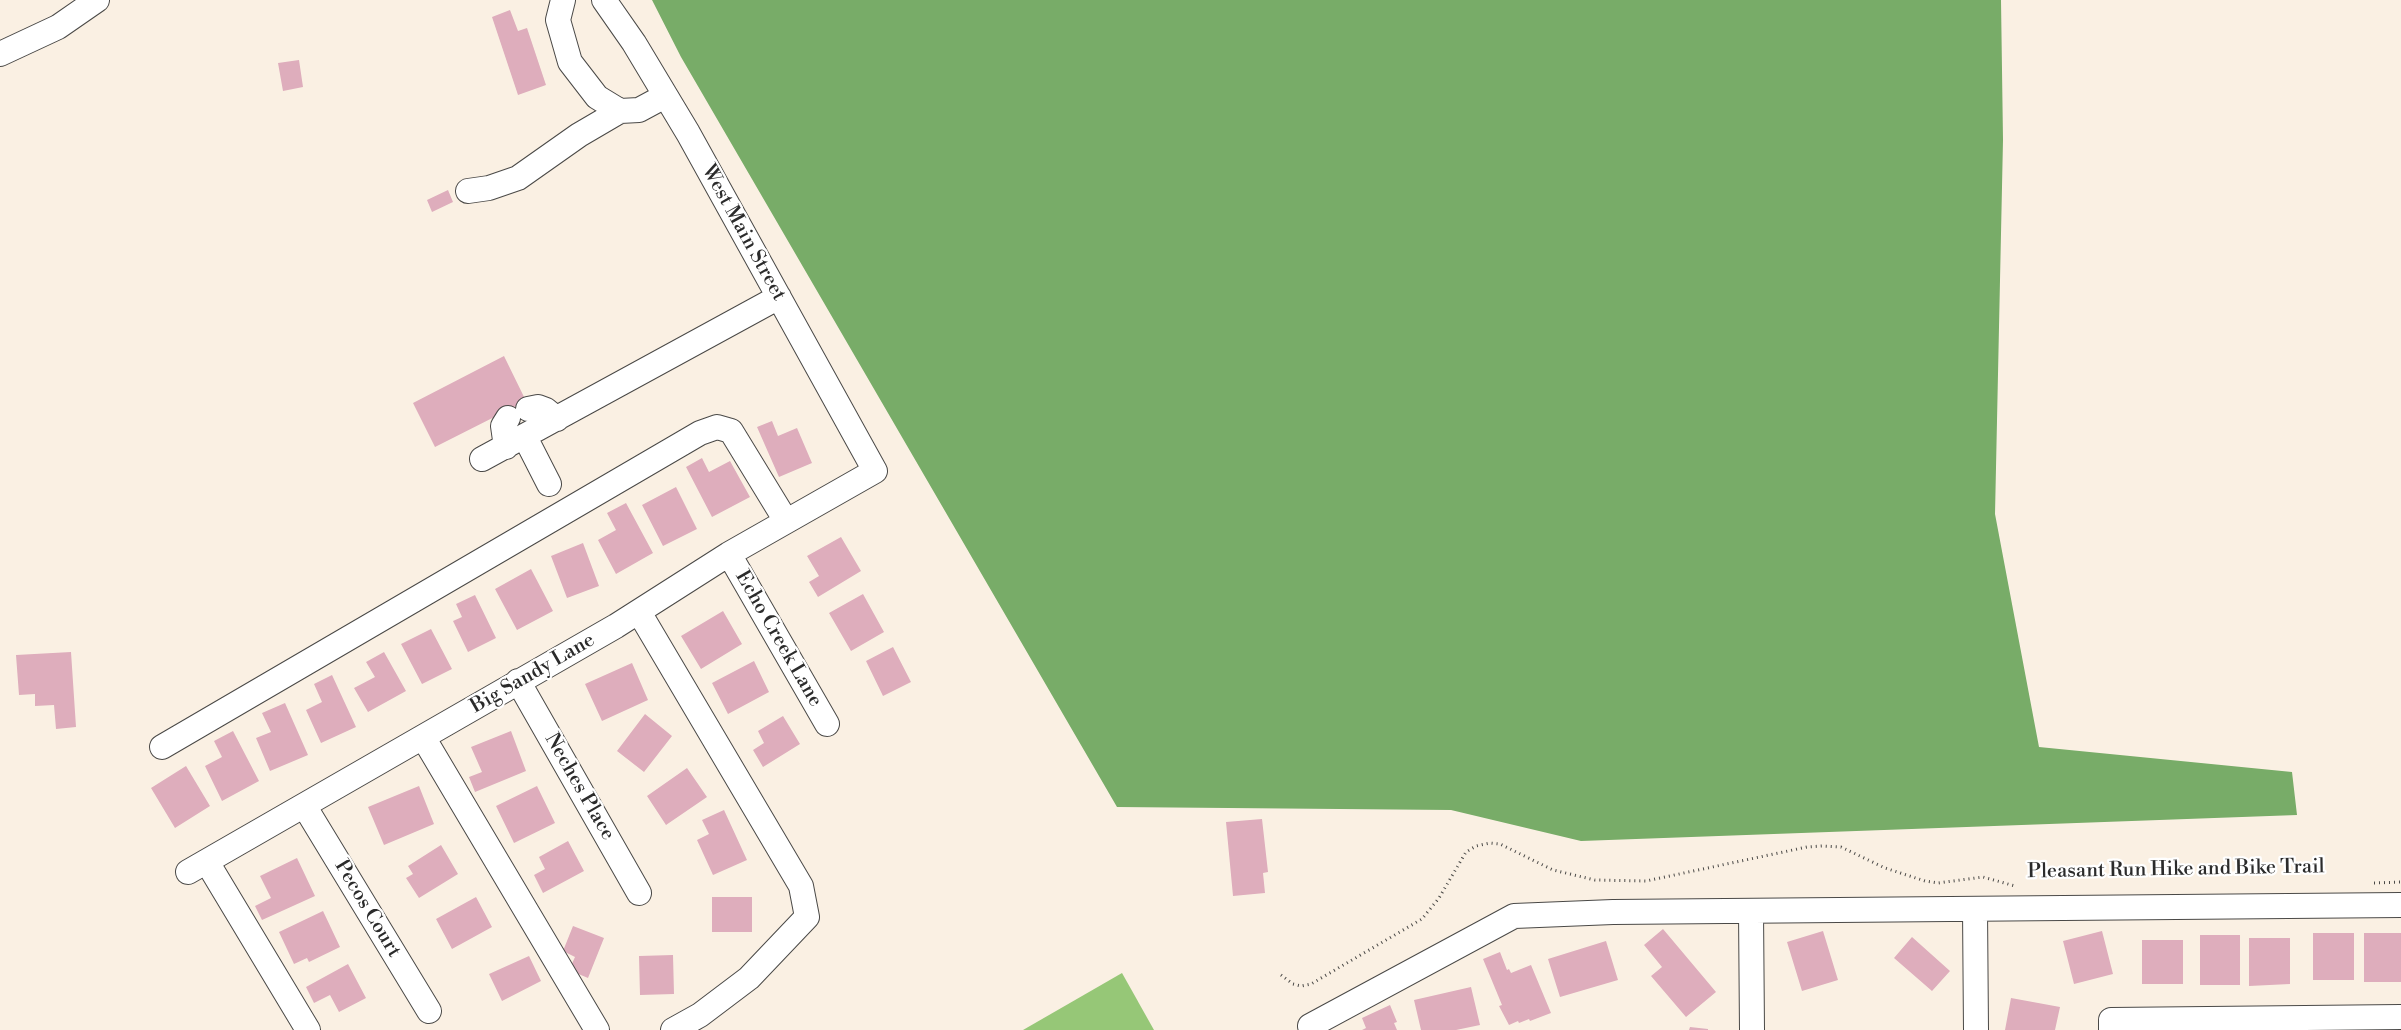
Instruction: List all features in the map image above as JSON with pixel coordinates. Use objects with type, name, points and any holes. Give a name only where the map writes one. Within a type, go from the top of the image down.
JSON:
[{"type":"street","points":[[0,54],[58,27],[97,0]]},
{"type":"street","points":[[563,0],[558,20],[570,62],[597,97],[620,112]]},
{"type":"street","name":"West Main Street","points":[[604,0],[634,43],[665,96],[875,471]]},
{"type":"street","points":[[468,190],[489,188],[518,178],[579,135],[620,112],[639,110],[665,96]]},
{"type":"street","points":[[482,459],[779,297]]},
{"type":"street","points":[[549,484],[503,426],[518,413],[538,407],[546,410],[557,419]]},
{"type":"street","points":[[162,747],[700,433],[718,427],[731,431],[786,522]]},
{"type":"street","name":"Big Sandy Lane","points":[[308,1030],[198,867],[639,612],[729,554],[875,471]]},
{"type":"street","name":"Echo Creek Lane","points":[[729,554],[827,724]]},
{"type":"street","points":[[639,612],[800,886],[807,917],[749,978],[700,1015],[673,1030]]},
{"type":"street","name":"Neches Place","points":[[518,681],[639,893]]},
{"type":"street","points":[[423,737],[597,1030]]},
{"type":"street","name":"Pecos Court","points":[[305,806],[429,1011]]},
{"type":"street","points":[[1313,1030],[1310,1026],[1514,916],[1613,912],[2401,905]]},
{"type":"street","points":[[1974,909],[1976,1030]]},
{"type":"street","points":[[1751,911],[1752,1030]]},
{"type":"street","points":[[2111,1025],[2401,1017]]},
{"type":"path","name":"Pleasant Run Hike and Bike Trail","points":[[1281,976],[1293,984],[1301,986],[1311,984],[1422,919],[1438,898],[1466,852],[1476,846],[1490,843],[1500,844],[1553,870],[1595,880],[1646,881],[1807,847],[1822,846],[1842,847],[1885,868],[1925,881],[1938,883],[1982,877],[2024,888]]},
{"type":"path","points":[[2372,883],[2401,882]]},
{"type":"green space","points":[[652,0],[2001,0],[2003,140],[1995,514],[2039,747],[2292,772],[2297,815],[1581,841],[1451,810],[1117,807],[681,57]]},
{"type":"green space","points":[[1122,973],[1154,1030],[1023,1030]]},
{"type":"building","points":[[510,10],[518,31],[527,28],[546,85],[518,95],[492,17]]},
{"type":"building","points":[[299,60],[303,87],[283,91],[278,63]]},
{"type":"building","points":[[448,190],[453,202],[432,212],[427,200]]},
{"type":"building","points":[[504,356],[526,401],[435,447],[413,403]]},
{"type":"building","points":[[772,421],[778,436],[797,428],[812,463],[779,477],[757,427]]},
{"type":"building","points":[[702,458],[709,472],[730,461],[750,497],[712,517],[686,467]]},
{"type":"building","points":[[676,487],[697,529],[663,546],[642,505]]},
{"type":"building","points":[[626,503],[653,553],[616,574],[598,540],[616,530],[607,513]]},
{"type":"building","points":[[841,537],[861,571],[818,597],[809,582],[819,576],[807,556]]},
{"type":"building","points":[[583,543],[599,586],[567,598],[551,556]]},
{"type":"building","points":[[531,569],[553,611],[517,630],[495,589]]},
{"type":"building","points":[[863,594],[884,632],[851,651],[829,613]]},
{"type":"building","points":[[475,595],[496,638],[468,652],[453,621],[462,617],[456,604]]},
{"type":"building","points":[[723,611],[742,644],[701,669],[681,636]]},
{"type":"building","points":[[431,629],[452,669],[422,684],[401,644]]},
{"type":"building","points":[[893,647],[911,682],[883,696],[866,661]]},
{"type":"building","points":[[71,652],[76,727],[56,729],[54,705],[35,706],[35,694],[19,695],[16,655]]},
{"type":"building","points":[[384,652],[406,691],[368,712],[354,688],[375,677],[366,662]]},
{"type":"building","points":[[754,661],[769,692],[728,714],[712,683]]},
{"type":"building","points":[[632,663],[648,700],[602,721],[585,684]]},
{"type":"building","points":[[332,675],[356,727],[321,743],[306,710],[322,702],[314,684]]},
{"type":"building","points":[[285,703],[308,755],[270,771],[256,738],[271,732],[262,713]]},
{"type":"building","points":[[645,714],[672,736],[644,772],[617,751]]},
{"type":"building","points":[[783,716],[800,744],[763,767],[753,750],[764,743],[758,731]]},
{"type":"building","points":[[233,731],[259,781],[222,801],[205,766],[222,757],[214,741]]},
{"type":"building","points":[[511,731],[526,771],[475,792],[469,777],[482,772],[471,747]]},
{"type":"building","points":[[186,766],[210,806],[175,828],[151,788]]},
{"type":"building","points":[[687,768],[707,797],[666,825],[647,796]]},
{"type":"building","points":[[419,786],[434,824],[384,845],[368,807]]},
{"type":"building","points":[[537,786],[555,823],[514,843],[496,806]]},
{"type":"building","points":[[724,810],[747,860],[713,875],[697,840],[709,834],[702,820]]},
{"type":"building","points":[[1262,819],[1268,872],[1263,873],[1265,893],[1233,896],[1226,822]]},
{"type":"building","points":[[568,841],[584,871],[543,893],[534,875],[545,869],[539,857]]},
{"type":"building","points":[[441,845],[458,874],[419,898],[406,878],[413,874],[408,866]]},
{"type":"building","points":[[297,858],[315,896],[262,920],[255,906],[271,898],[260,876]]},
{"type":"building","points":[[476,897],[492,927],[452,949],[436,919]]},
{"type":"building","points":[[712,897],[752,897],[752,932],[712,932]]},
{"type":"building","points":[[323,911],[340,947],[309,962],[307,958],[294,964],[279,932]]},
{"type":"building","points":[[573,926],[604,938],[588,978],[569,970],[575,957],[563,951]]},
{"type":"building","points":[[1663,929],[1716,992],[1686,1017],[1651,976],[1662,967],[1644,945]]},
{"type":"building","points":[[1823,931],[1838,980],[1802,991],[1787,942]]},
{"type":"building","points":[[2102,931],[2113,974],[2074,984],[2063,941]]},
{"type":"building","points":[[2313,933],[2354,933],[2354,980],[2313,980]]},
{"type":"building","points":[[2364,933],[2401,933],[2401,982],[2364,982]]},
{"type":"building","points":[[2200,935],[2240,935],[2240,985],[2200,985]]},
{"type":"building","points":[[1912,937],[1950,971],[1932,991],[1894,958]]},
{"type":"building","points":[[2249,938],[2290,938],[2290,984],[2249,986]]},
{"type":"building","points":[[2142,940],[2183,940],[2183,984],[2142,984]]},
{"type":"building","points":[[1606,941],[1618,980],[1560,997],[1548,959]]},
{"type":"building","points":[[1500,952],[1507,970],[1509,969],[1511,973],[1531,965],[1551,1013],[1530,1021],[1529,1019],[1519,1023],[1518,1021],[1509,1025],[1499,1006],[1502,1005],[1483,959]]},
{"type":"building","points":[[673,955],[674,994],[640,995],[639,956]]},
{"type":"building","points":[[529,956],[541,981],[502,1001],[489,974]]},
{"type":"building","points":[[348,964],[366,998],[339,1012],[330,995],[314,1003],[306,987]]},
{"type":"building","points":[[1471,987],[1480,1025],[1456,1030],[1421,1030],[1414,1000]]},
{"type":"building","points":[[2011,998],[2060,1007],[2055,1030],[2005,1030]]},
{"type":"building","points":[[1390,1005],[1397,1022],[1394,1023],[1397,1030],[1362,1030],[1366,1028],[1362,1018]]},
{"type":"building","points":[[1690,1027],[1708,1029],[1708,1030],[1689,1030]]}]
